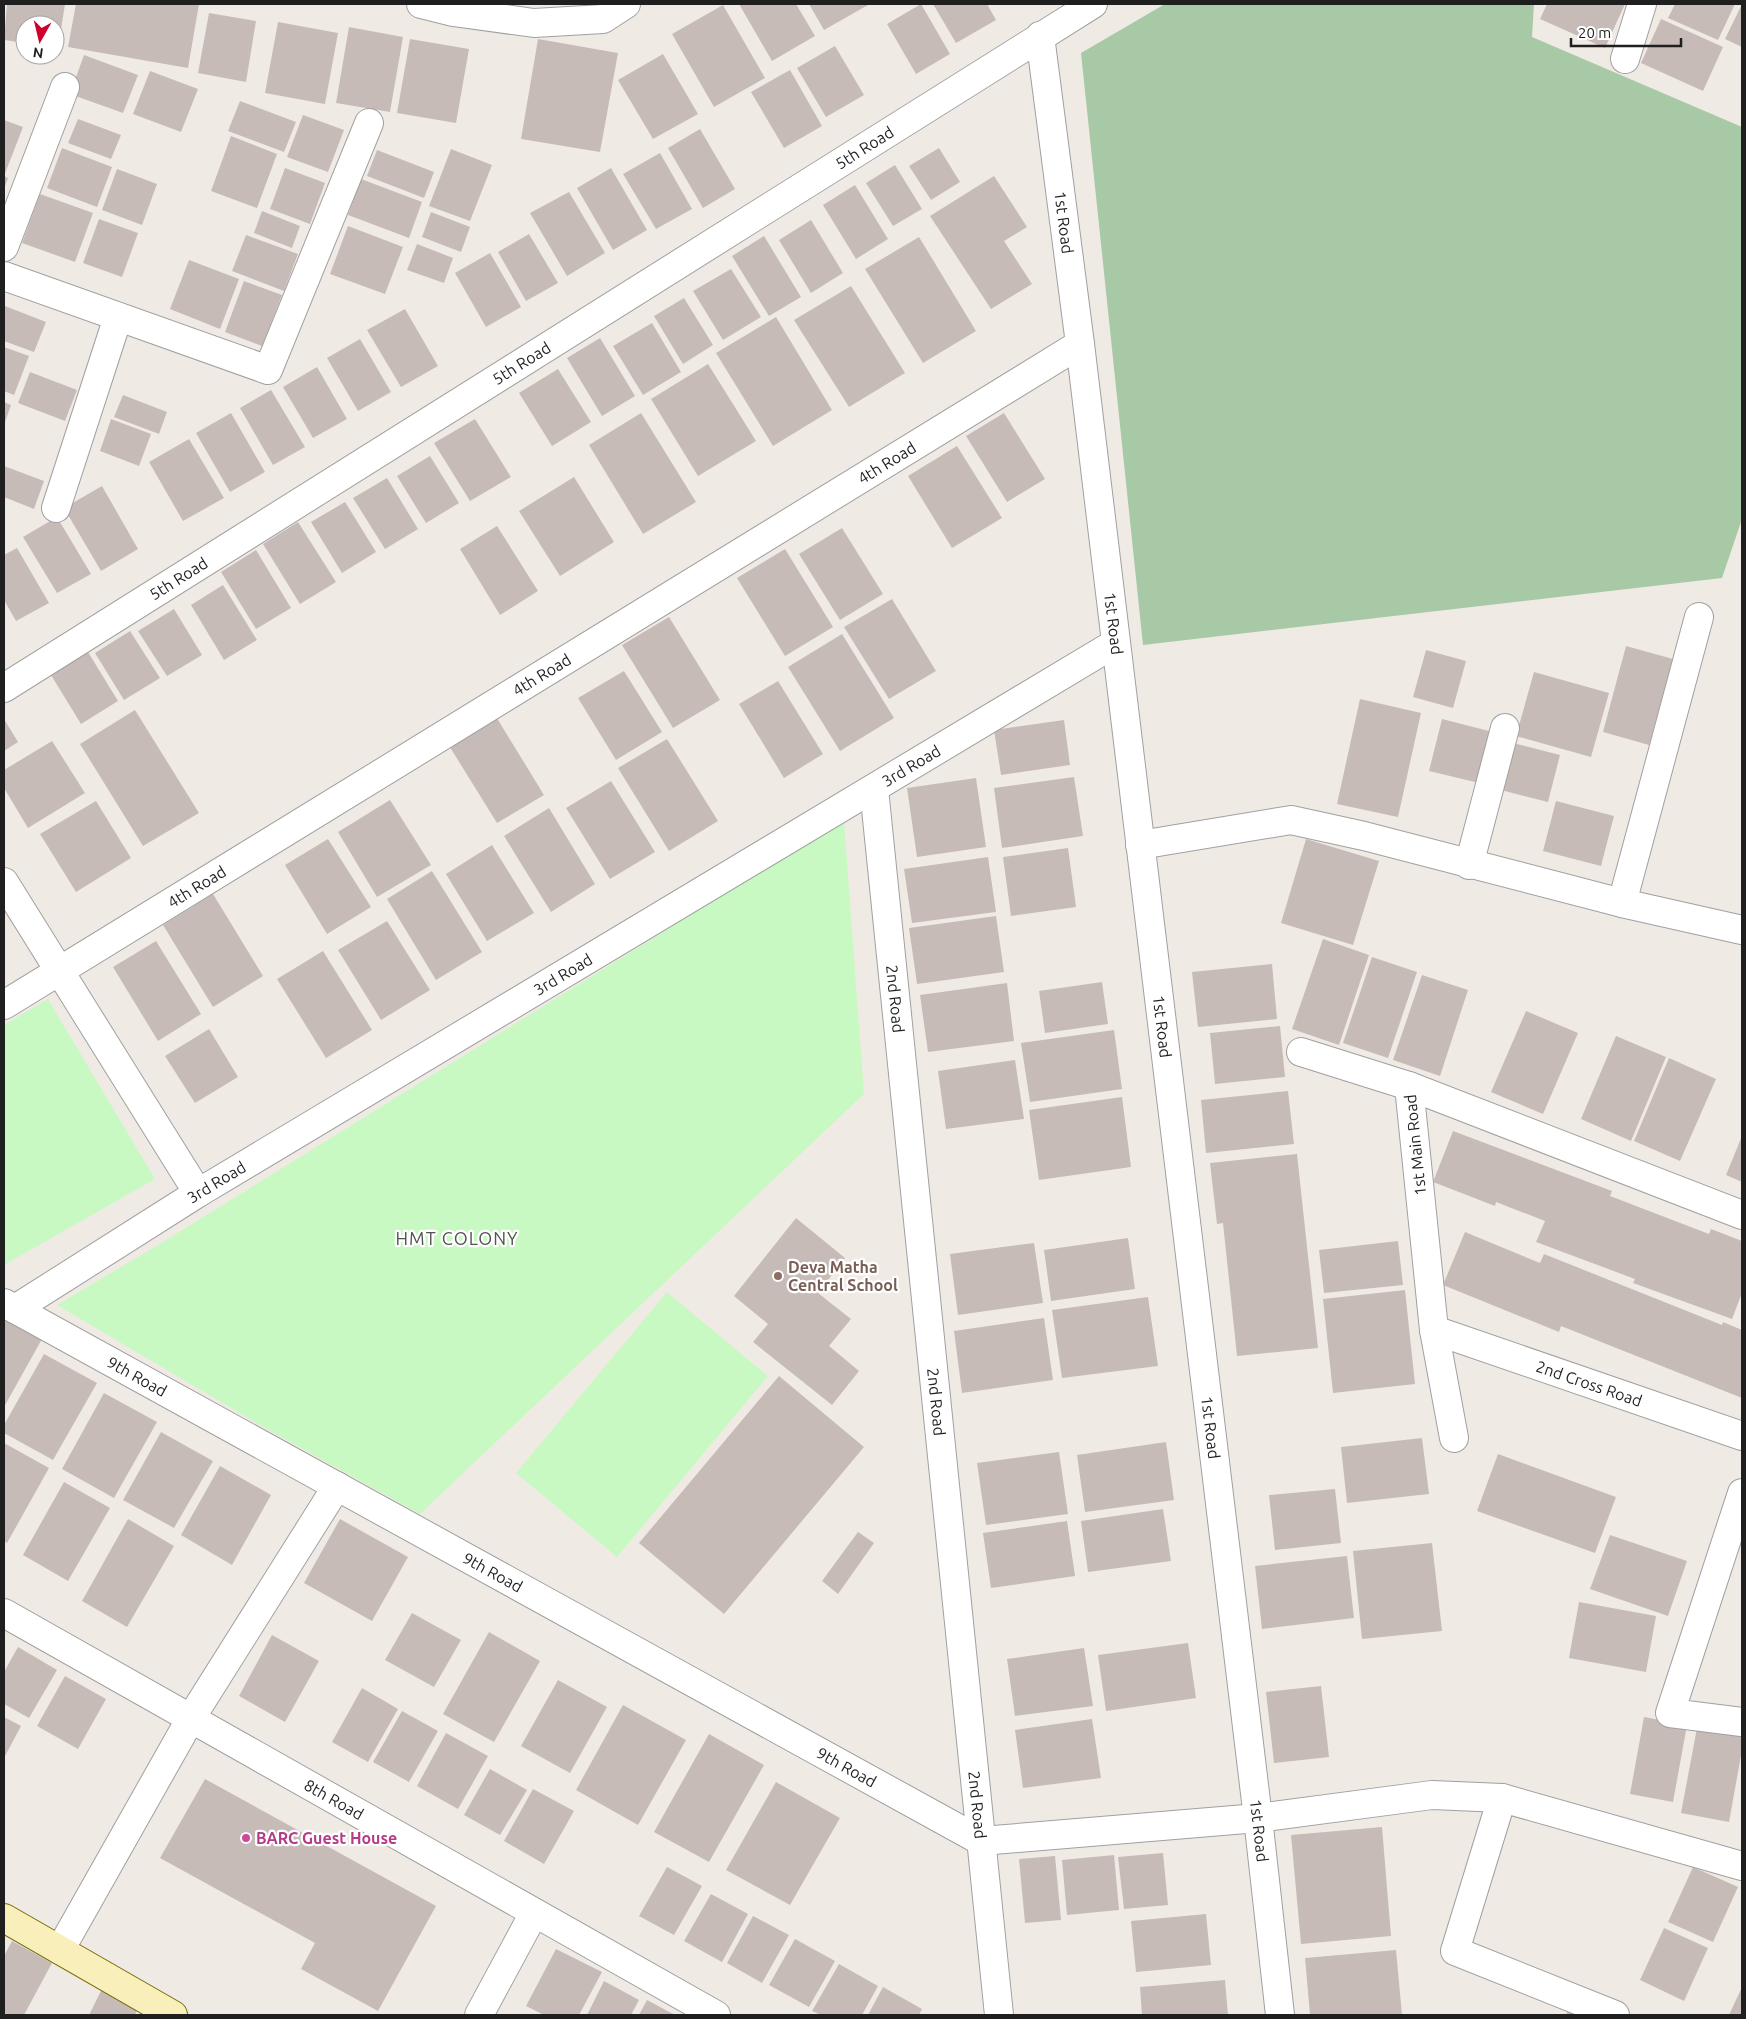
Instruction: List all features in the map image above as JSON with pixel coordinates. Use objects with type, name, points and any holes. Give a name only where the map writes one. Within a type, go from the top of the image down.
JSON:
[{"type":"main road","points":[[4,1918],[173,2015]]},
{"type":"street","points":[[420,4],[453,12],[534,23],[603,19],[626,4]]},
{"type":"street","name":"5th Road","points":[[4,688],[1093,4]]},
{"type":"street","points":[[1625,59],[1642,4]]},
{"type":"street","name":"1st Road","points":[[1040,36],[1080,344],[1114,644],[1258,1818],[1280,2015]]},
{"type":"street","points":[[4,247],[65,87]]},
{"type":"street","points":[[4,276],[268,370],[369,123]]},
{"type":"street","points":[[56,508],[118,317]]},
{"type":"street","name":"4th Road","points":[[4,1005],[1080,344]]},
{"type":"street","points":[[1622,903],[1699,618]]},
{"type":"street","name":"3rd Road","points":[[9,1306],[1114,644]]},
{"type":"street","points":[[1469,865],[1505,728]]},
{"type":"street","name":"2nd Road","points":[[874,788],[999,2015]]},
{"type":"street","points":[[1140,845],[1291,820],[1364,836],[1469,865],[1622,903],[1742,930]]},
{"type":"street","points":[[4,882],[198,1193]]},
{"type":"street","points":[[1301,1052],[1409,1086]]},
{"type":"street","name":"1st Main Road","points":[[1454,1438],[1434,1330],[1409,1086],[1742,1215]]},
{"type":"street","name":"9th Road","points":[[9,1306],[981,1841]]},
{"type":"street","name":"2nd Cross Road","points":[[1434,1330],[1742,1436]]},
{"type":"street","points":[[60,1950],[191,1718],[337,1486]]},
{"type":"street","points":[[1742,1493],[1670,1713],[1742,1722]]},
{"type":"street","name":"8th Road","points":[[4,1613],[716,2015]]},
{"type":"street","points":[[981,1841],[1258,1818],[1432,1795],[1502,1798],[1742,1866]]},
{"type":"street","points":[[1502,1798],[1455,1951],[1615,2015]]},
{"type":"street","points":[[479,2015],[534,1913]]},
{"type":"green space","points":[[1165,4],[1534,4],[1532,37],[1742,127],[1742,519],[1722,578],[1143,645],[1081,53]]},
{"type":"green space","points":[[844,820],[864,1094],[420,1514],[265,1428],[57,1305],[158,1245]]},
{"type":"green space","points":[[48,999],[155,1179],[4,1265],[4,1025]]},
{"type":"green space","points":[[667,1292],[768,1376],[617,1557],[516,1473]]},
{"type":"building","points":[[7,4],[65,4],[63,15],[15,15],[15,42],[4,40]]},
{"type":"building","points":[[76,4],[199,4],[188,68],[68,47]]},
{"type":"building","points":[[739,4],[796,4],[815,36],[772,61]]},
{"type":"building","points":[[809,4],[867,4],[868,5],[824,30]]},
{"type":"building","points":[[921,4],[950,54],[916,74],[887,24]]},
{"type":"building","points":[[933,4],[987,4],[996,20],[956,43]]},
{"type":"building","points":[[1547,4],[1625,4],[1605,48],[1540,19]]},
{"type":"building","points":[[1675,4],[1735,4],[1718,40],[1668,18]]},
{"type":"building","points":[[1742,4],[1742,47],[1725,39]]},
{"type":"building","points":[[723,5],[765,78],[714,107],[672,34]]},
{"type":"building","points":[[209,13],[256,21],[246,82],[198,73]]},
{"type":"building","points":[[1661,19],[1723,47],[1703,91],[1641,63]]},
{"type":"building","points":[[278,22],[338,33],[325,104],[265,93]]},
{"type":"building","points":[[349,27],[403,37],[390,112],[336,103]]},
{"type":"building","points":[[410,39],[469,49],[456,123],[397,113]]},
{"type":"building","points":[[538,39],[618,53],[600,152],[521,139]]},
{"type":"building","points":[[835,46],[864,95],[826,117],[797,68]]},
{"type":"building","points":[[663,54],[698,114],[653,139],[618,80]]},
{"type":"building","points":[[84,55],[138,75],[123,113],[70,94]]},
{"type":"building","points":[[790,70],[822,126],[784,148],[751,92]]},
{"type":"building","points":[[150,71],[198,89],[181,132],[133,114]]},
{"type":"building","points":[[240,101],[296,122],[284,152],[228,131]]},
{"type":"building","points":[[303,115],[344,130],[328,172],[287,157]]},
{"type":"building","points":[[78,119],[121,135],[111,159],[68,143]]},
{"type":"building","points":[[4,120],[23,127],[4,176]]},
{"type":"building","points":[[700,129],[735,189],[703,208],[668,148]]},
{"type":"building","points":[[231,136],[277,154],[257,208],[211,191]]},
{"type":"building","points":[[62,148],[112,167],[97,207],[47,188]]},
{"type":"building","points":[[939,148],[960,182],[931,200],[909,166]]},
{"type":"building","points":[[451,149],[492,165],[470,221],[429,206]]},
{"type":"building","points":[[377,150],[434,172],[424,198],[367,176]]},
{"type":"building","points":[[660,153],[692,209],[656,229],[623,174]]},
{"type":"building","points":[[895,165],[922,209],[893,226],[866,183]]},
{"type":"building","points":[[285,168],[325,183],[310,224],[270,209]]},
{"type":"building","points":[[611,168],[647,230],[613,250],[577,188]]},
{"type":"building","points":[[117,169],[157,184],[142,225],[102,210]]},
{"type":"building","points":[[4,176],[8,178],[4,189]]},
{"type":"building","points":[[994,176],[1027,227],[1004,241],[1032,284],[991,309],[930,216]]},
{"type":"building","points":[[361,179],[422,202],[409,238],[348,215]]},
{"type":"building","points":[[855,185],[888,239],[856,259],[823,205]]},
{"type":"building","points":[[569,192],[605,253],[567,276],[530,213]]},
{"type":"building","points":[[40,194],[93,213],[75,262],[22,243]]},
{"type":"building","points":[[262,211],[300,226],[292,248],[254,233]]},
{"type":"building","points":[[431,212],[470,227],[461,252],[422,237]]},
{"type":"building","points":[[99,219],[138,233],[122,277],[83,263]]},
{"type":"building","points":[[811,220],[843,273],[811,293],[779,240]]},
{"type":"building","points":[[348,226],[403,247],[385,294],[330,274]]},
{"type":"building","points":[[529,234],[558,283],[526,301],[498,252]]},
{"type":"building","points":[[246,235],[298,254],[284,291],[232,271]]},
{"type":"building","points":[[764,236],[801,297],[769,316],[732,256]]},
{"type":"building","points":[[919,237],[976,331],[923,363],[865,269]]},
{"type":"building","points":[[417,244],[453,258],[444,283],[407,270]]},
{"type":"building","points":[[490,253],[521,307],[486,327],[455,273]]},
{"type":"building","points":[[189,260],[239,279],[220,329],[170,309]]},
{"type":"building","points":[[731,269],[761,317],[723,340],[693,291]]},
{"type":"building","points":[[244,281],[282,295],[262,346],[225,332]]},
{"type":"building","points":[[851,286],[905,373],[849,407],[794,320]]},
{"type":"building","points":[[684,298],[713,345],[683,364],[654,316]]},
{"type":"building","points":[[5,306],[46,322],[34,352],[4,341]]},
{"type":"building","points":[[405,309],[438,366],[401,387],[367,330]]},
{"type":"building","points":[[776,317],[832,410],[773,446],[716,353]]},
{"type":"building","points":[[652,323],[681,372],[643,395],[613,346]]},
{"type":"building","points":[[600,338],[635,396],[602,416],[567,358]]},
{"type":"building","points":[[360,339],[391,392],[358,411],[327,358]]},
{"type":"building","points":[[4,347],[29,356],[14,395],[4,391]]},
{"type":"building","points":[[708,364],[756,441],[698,476],[651,399]]},
{"type":"building","points":[[317,367],[347,419],[313,438],[283,387]]},
{"type":"building","points":[[558,369],[591,422],[552,446],[519,393]]},
{"type":"building","points":[[30,372],[77,390],[65,421],[18,403]]},
{"type":"building","points":[[271,390],[305,447],[273,465],[240,408]]},
{"type":"building","points":[[123,395],[167,412],[159,434],[114,417]]},
{"type":"building","points":[[4,402],[11,405],[4,425]]},
{"type":"building","points":[[231,413],[265,472],[230,492],[196,433]]},
{"type":"building","points":[[641,413],[696,502],[643,534],[589,445]]},
{"type":"building","points":[[1004,413],[1045,479],[1007,502],[966,436]]},
{"type":"building","points":[[111,419],[151,434],[139,466],[100,451]]},
{"type":"building","points":[[475,419],[511,477],[470,501],[434,443]]},
{"type":"building","points":[[189,439],[224,498],[183,521],[149,462]]},
{"type":"building","points":[[957,446],[1002,518],[952,548],[908,476]]},
{"type":"building","points":[[430,456],[459,503],[426,523],[397,476]]},
{"type":"building","points":[[4,466],[44,481],[34,509],[4,497]]},
{"type":"building","points":[[574,477],[614,542],[560,576],[519,511]]},
{"type":"building","points":[[387,478],[418,529],[385,549],[353,498]]},
{"type":"building","points":[[102,486],[138,549],[101,571],[64,508]]},
{"type":"building","points":[[345,502],[376,552],[342,573],[311,522]]},
{"type":"building","points":[[57,517],[91,574],[57,593],[23,537]]},
{"type":"building","points":[[298,522],[336,582],[300,604],[263,544]]},
{"type":"building","points":[[497,526],[538,591],[500,615],[460,549]]},
{"type":"building","points":[[842,528],[883,594],[840,620],[799,554]]},
{"type":"building","points":[[17,548],[49,603],[16,621],[4,600],[4,555]]},
{"type":"building","points":[[785,549],[833,627],[785,656],[737,578]]},
{"type":"building","points":[[256,550],[291,608],[256,629],[221,572]]},
{"type":"building","points":[[223,585],[257,640],[224,660],[191,605]]},
{"type":"building","points":[[892,599],[936,671],[889,699],[844,627]]},
{"type":"building","points":[[174,609],[202,655],[167,676],[138,631]]},
{"type":"building","points":[[669,617],[720,700],[673,728],[622,645]]},
{"type":"building","points":[[130,631],[160,678],[124,700],[95,653]]},
{"type":"building","points":[[842,634],[894,718],[840,751],[788,667]]},
{"type":"building","points":[[1626,646],[1673,659],[1649,745],[1603,732]]},
{"type":"building","points":[[1426,650],[1466,661],[1453,708],[1413,697]]},
{"type":"building","points":[[88,652],[118,701],[81,724],[51,675]]},
{"type":"building","points":[[624,671],[662,732],[616,760],[578,698]]},
{"type":"building","points":[[1534,672],[1609,693],[1591,757],[1516,736]]},
{"type":"building","points":[[778,681],[823,754],[784,778],[739,704]]},
{"type":"building","points":[[1360,699],[1421,713],[1398,817],[1337,804]]},
{"type":"building","points":[[135,710],[199,813],[143,846],[80,744]]},
{"type":"building","points":[[495,715],[544,795],[497,823],[448,744]]},
{"type":"building","points":[[4,719],[18,742],[4,751]]},
{"type":"building","points":[[1442,719],[1493,732],[1479,783],[1429,771]]},
{"type":"building","points":[[1064,720],[1070,765],[1001,775],[994,730]]},
{"type":"building","points":[[667,739],[718,821],[669,851],[618,768]]},
{"type":"building","points":[[52,741],[85,793],[28,828],[4,788],[4,770]]},
{"type":"building","points":[[1509,742],[1560,755],[1548,802],[1497,789]]},
{"type":"building","points":[[1074,777],[1083,836],[1002,848],[994,788]]},
{"type":"building","points":[[976,778],[986,847],[917,857],[907,788]]},
{"type":"building","points":[[611,781],[655,852],[610,879],[566,808]]},
{"type":"building","points":[[390,800],[431,865],[377,897],[338,832]]},
{"type":"building","points":[[96,801],[131,858],[76,892],[40,834]]},
{"type":"building","points":[[1556,801],[1614,816],[1601,866],[1543,851]]},
{"type":"building","points":[[549,808],[595,884],[551,912],[504,836]]},
{"type":"building","points":[[328,839],[371,907],[327,934],[285,865]]},
{"type":"building","points":[[1306,839],[1379,861],[1353,945],[1281,923]]},
{"type":"building","points":[[492,845],[534,913],[487,941],[446,874]]},
{"type":"building","points":[[1068,848],[1076,907],[1011,916],[1003,857]]},
{"type":"building","points":[[988,857],[996,912],[912,923],[904,869]]},
{"type":"building","points":[[432,871],[482,952],[436,980],[387,899]]},
{"type":"building","points":[[213,894],[263,976],[213,1007],[163,925]]},
{"type":"building","points":[[996,916],[1004,972],[917,984],[909,928]]},
{"type":"building","points":[[387,921],[430,990],[381,1020],[338,950]]},
{"type":"building","points":[[1323,939],[1369,955],[1339,1045],[1292,1029]]},
{"type":"building","points":[[156,941],[201,1014],[158,1041],[113,967]]},
{"type":"building","points":[[323,951],[372,1030],[326,1058],[277,979]]},
{"type":"building","points":[[1372,957],[1417,972],[1388,1058],[1343,1043]]},
{"type":"building","points":[[1272,964],[1277,1019],[1198,1027],[1192,972]]},
{"type":"building","points":[[1422,975],[1468,990],[1440,1076],[1393,1060]]},
{"type":"building","points":[[1102,982],[1108,1024],[1045,1033],[1039,991]]},
{"type":"building","points":[[1007,983],[1014,1041],[928,1052],[920,995]]},
{"type":"building","points":[[1526,1011],[1578,1033],[1543,1114],[1491,1092]]},
{"type":"building","points":[[1280,1026],[1285,1077],[1215,1084],[1210,1033]]},
{"type":"building","points":[[209,1029],[238,1077],[195,1103],[165,1056]]},
{"type":"building","points":[[1114,1030],[1122,1089],[1030,1102],[1021,1043]]},
{"type":"building","points":[[1616,1036],[1666,1057],[1631,1141],[1581,1119]]},
{"type":"building","points":[[1669,1058],[1716,1079],[1680,1161],[1634,1141]]},
{"type":"building","points":[[1015,1060],[1024,1119],[946,1129],[938,1071]]},
{"type":"building","points":[[1288,1091],[1294,1144],[1206,1153],[1201,1100]]},
{"type":"building","points":[[1122,1097],[1131,1167],[1039,1180],[1029,1110]]},
{"type":"building","points":[[1453,1131],[1612,1191],[1610,1196],[1709,1234],[1711,1229],[1742,1241],[1742,1293],[1732,1319],[1633,1283],[1635,1279],[1536,1242],[1545,1221],[1496,1202],[1495,1206],[1433,1182]]},
{"type":"building","points":[[1742,1136],[1742,1182],[1726,1175]]},
{"type":"building","points":[[1297,1154],[1318,1348],[1237,1356],[1223,1223],[1217,1224],[1210,1163]]},
{"type":"building","points":[[796,1218],[845,1258],[818,1293],[851,1319],[829,1346],[859,1371],[832,1405],[753,1342],[768,1324],[734,1296]]},
{"type":"building","points":[[1465,1232],[1540,1263],[1544,1254],[1722,1325],[1723,1322],[1742,1330],[1742,1398],[1561,1326],[1559,1332],[1443,1285]]},
{"type":"building","points":[[1128,1238],[1135,1289],[1051,1301],[1044,1250]]},
{"type":"building","points":[[1398,1241],[1403,1285],[1324,1293],[1319,1250]]},
{"type":"building","points":[[1034,1243],[1043,1303],[958,1315],[950,1254]]},
{"type":"building","points":[[1405,1290],[1415,1384],[1333,1393],[1323,1299]]},
{"type":"building","points":[[1148,1297],[1158,1366],[1062,1378],[1052,1310]]},
{"type":"building","points":[[4,1318],[42,1339],[4,1407]]},
{"type":"building","points":[[1044,1318],[1053,1380],[962,1393],[954,1331]]},
{"type":"building","points":[[44,1354],[97,1383],[53,1460],[4,1433],[4,1425]]},
{"type":"building","points":[[779,1376],[864,1447],[724,1614],[639,1543]]},
{"type":"building","points":[[104,1393],[157,1422],[114,1498],[62,1469]]},
{"type":"building","points":[[161,1432],[213,1461],[174,1528],[123,1500]]},
{"type":"building","points":[[1422,1438],[1429,1494],[1347,1503],[1341,1447]]},
{"type":"building","points":[[1166,1442],[1174,1500],[1085,1512],[1077,1455]]},
{"type":"building","points":[[4,1443],[49,1468],[7,1543],[4,1541]]},
{"type":"building","points":[[1059,1452],[1068,1514],[986,1525],[977,1463]]},
{"type":"building","points":[[1498,1454],[1616,1497],[1595,1553],[1477,1511]]},
{"type":"building","points":[[220,1466],[271,1495],[232,1565],[181,1535]]},
{"type":"building","points":[[64,1482],[110,1508],[68,1581],[23,1555]]},
{"type":"building","points":[[1335,1489],[1341,1543],[1275,1550],[1269,1495]]},
{"type":"building","points":[[1163,1509],[1171,1561],[1088,1572],[1081,1521]]},
{"type":"building","points":[[128,1519],[174,1546],[127,1627],[82,1601]]},
{"type":"building","points":[[340,1519],[408,1557],[372,1621],[304,1583]]},
{"type":"building","points":[[1067,1521],[1075,1576],[991,1588],[983,1533]]},
{"type":"building","points":[[858,1532],[874,1543],[838,1594],[822,1581]]},
{"type":"building","points":[[1610,1535],[1687,1561],[1668,1616],[1590,1589]]},
{"type":"building","points":[[1432,1543],[1442,1631],[1362,1639],[1353,1551]]},
{"type":"building","points":[[1347,1556],[1354,1618],[1262,1629],[1255,1566]]},
{"type":"building","points":[[1579,1602],[1656,1616],[1646,1672],[1569,1658]]},
{"type":"building","points":[[412,1613],[461,1640],[434,1687],[385,1660]]},
{"type":"building","points":[[489,1632],[540,1661],[494,1742],[443,1714]]},
{"type":"building","points":[[272,1635],[319,1661],[285,1722],[239,1696]]},
{"type":"building","points":[[1188,1643],[1196,1698],[1106,1711],[1098,1655]]},
{"type":"building","points":[[18,1647],[57,1670],[29,1718],[4,1704],[4,1672]]},
{"type":"building","points":[[1084,1648],[1093,1706],[1015,1716],[1007,1659]]},
{"type":"building","points":[[65,1676],[106,1699],[78,1749],[37,1726]]},
{"type":"building","points":[[558,1680],[607,1707],[570,1773],[521,1746]]},
{"type":"building","points":[[1321,1686],[1329,1757],[1274,1763],[1266,1692]]},
{"type":"building","points":[[362,1688],[398,1709],[368,1762],[332,1742]]},
{"type":"building","points":[[623,1705],[686,1740],[638,1825],[576,1790]]},
{"type":"building","points":[[402,1711],[438,1731],[409,1782],[373,1762]]},
{"type":"building","points":[[4,1717],[21,1726],[4,1758]]},
{"type":"building","points":[[1644,1717],[1687,1725],[1673,1802],[1630,1794]]},
{"type":"building","points":[[1092,1719],[1101,1778],[1023,1788],[1015,1730]]},
{"type":"building","points":[[1697,1728],[1742,1736],[1742,1750],[1729,1822],[1681,1813]]},
{"type":"building","points":[[446,1733],[488,1756],[458,1809],[417,1786]]},
{"type":"building","points":[[709,1734],[764,1765],[709,1862],[654,1832]]},
{"type":"building","points":[[490,1769],[527,1790],[500,1835],[464,1815]]},
{"type":"building","points":[[205,1779],[436,1906],[378,2011],[301,1969],[315,1943],[160,1858]]},
{"type":"building","points":[[776,1782],[840,1818],[790,1905],[726,1870]]},
{"type":"building","points":[[533,1789],[574,1811],[544,1864],[504,1841]]},
{"type":"building","points":[[1382,1827],[1391,1936],[1301,1944],[1291,1835]]},
{"type":"building","points":[[1163,1853],[1168,1905],[1124,1909],[1118,1857]]},
{"type":"building","points":[[1114,1855],[1119,1910],[1067,1915],[1062,1860]]},
{"type":"building","points":[[1055,1856],[1061,1920],[1025,1923],[1019,1859]]},
{"type":"building","points":[[667,1867],[702,1886],[674,1935],[639,1916]]},
{"type":"building","points":[[1693,1867],[1738,1887],[1713,1942],[1668,1922]]},
{"type":"building","points":[[711,1894],[748,1914],[722,1962],[684,1941]]},
{"type":"building","points":[[1206,1914],[1211,1965],[1136,1972],[1131,1921]]},
{"type":"building","points":[[753,1916],[789,1935],[762,1983],[727,1963]]},
{"type":"building","points":[[1664,1928],[1708,1948],[1684,2001],[1640,1980]]},
{"type":"building","points":[[795,1939],[835,1961],[809,2007],[769,1985]]},
{"type":"building","points":[[12,1941],[52,1963],[24,2015],[4,2015],[4,1956]]},
{"type":"building","points":[[556,1949],[602,1972],[579,2015],[544,2015],[526,2006]]},
{"type":"building","points":[[1396,1950],[1402,2015],[1310,2015],[1305,1958]]},
{"type":"building","points":[[839,1964],[878,1986],[862,2015],[821,2015],[812,2011]]},
{"type":"building","points":[[1225,1980],[1228,2015],[1142,2015],[1140,1987]]},
{"type":"building","points":[[604,1981],[639,2000],[631,2015],[587,2015]]},
{"type":"building","points":[[883,1987],[922,2009],[919,2015],[868,2015]]},
{"type":"building","points":[[1742,1987],[1742,2015],[1729,2015]]},
{"type":"building","points":[[102,1989],[138,2008],[135,2015],[89,2015]]},
{"type":"building","points":[[647,2000],[675,2015],[639,2015]]},
{"type":"building","points":[[1571,2005],[1593,2015],[1566,2015]]},
{"type":"place","name":"Deva Matha Central School","points":[[778,1276]]},
{"type":"place","name":"BARC Guest House","points":[[246,1838]]},
{"type":"district","name":"HMT COLONY","points":[[457,1239]]}]
